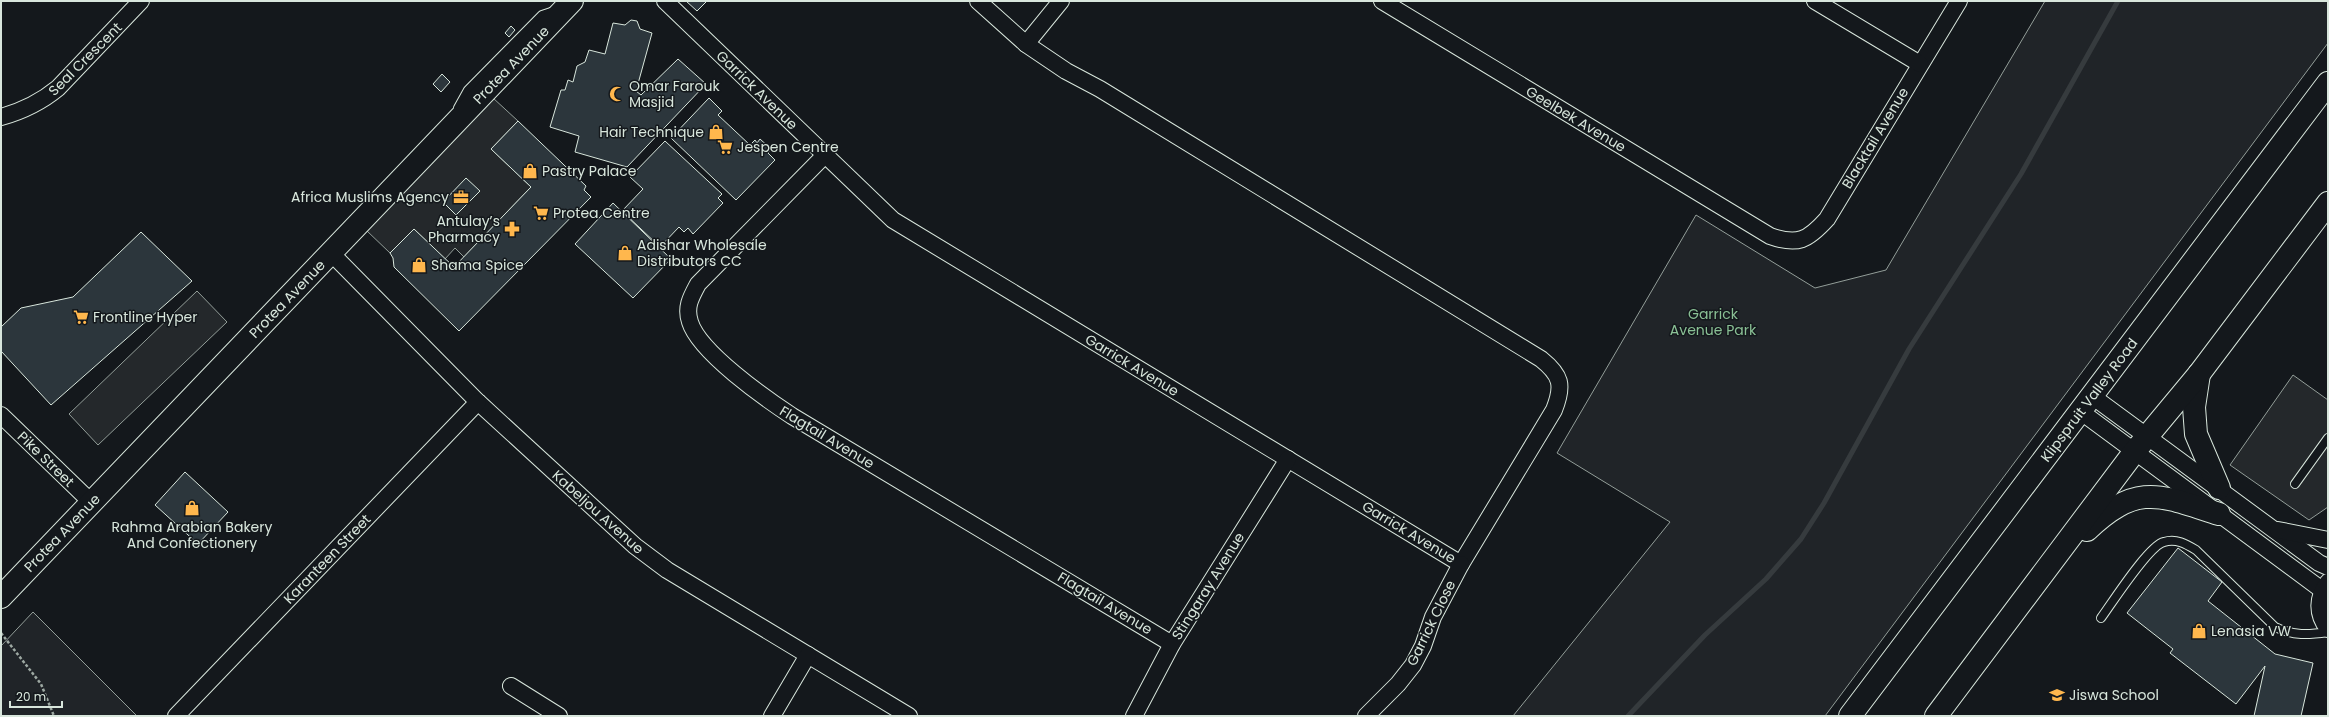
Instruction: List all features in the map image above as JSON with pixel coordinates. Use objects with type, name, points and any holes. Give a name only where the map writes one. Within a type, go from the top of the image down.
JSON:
[{"type":"main road","name":"Protea Avenue","points":[[1,597],[569,4]]},
{"type":"main road","name":"Klipspruit Valley Road","points":[[1850,716],[2328,83]]},
{"type":"main road","points":[[1936,716],[2141,443],[2199,374],[2328,203]]},
{"type":"main road","points":[[2199,374],[2194,407],[2196,434],[2219,488]]},
{"type":"main road","points":[[2049,565],[2116,505],[2132,498],[2150,496],[2170,498],[2219,514]]},
{"type":"street","name":"Seal Crescent","points":[[1,117],[23,110],[44,100],[58,88],[141,1]]},
{"type":"street","name":"Garrick Avenue","points":[[665,1],[882,211],[904,228],[1461,564],[1554,410],[1559,397],[1560,388],[1559,380],[1554,369],[1541,359],[1100,89],[1066,71],[1026,44],[978,1]]},
{"type":"street","points":[[1026,44],[1061,1]]},
{"type":"street","name":"Geelbek Avenue","points":[[1382,1],[1770,236]]},
{"type":"street","points":[[1815,1],[1920,64]]},
{"type":"street","name":"Blacktail Avenue","points":[[1770,236],[1782,241],[1798,241],[1815,232],[1827,219],[1959,1]]},
{"type":"street","name":"Flagtail Avenue","points":[[825,155],[698,284],[688,305],[690,322],[695,332],[712,352],[748,385],[792,416],[1172,644]]},
{"type":"street","name":"Kabeljou Avenue","points":[[331,253],[478,402],[649,558],[909,716]]},
{"type":"street","name":"Karanteen Street","points":[[176,716],[478,402]]},
{"type":"street","points":[[2086,404],[2141,443],[2219,488],[2274,530],[2328,567]]},
{"type":"street","name":"Pike Street","points":[[1,415],[91,502]]},
{"type":"street","points":[[2141,443],[2219,514],[2325,586],[2319,612],[2328,631]]},
{"type":"street","name":"Stingaray Avenue","points":[[1134,716],[1172,644],[1288,459]]},
{"type":"street","points":[[2274,530],[2328,540]]},
{"type":"street","name":"Garrick Close","points":[[1366,716],[1398,684],[1413,665],[1423,646],[1433,617],[1461,564]]},
{"type":"street","points":[[772,716],[808,655]]},
{"type":"street","points":[[511,686],[559,716]]},
{"type":"lane","points":[[2295,484],[2328,438]]},
{"type":"lane","points":[[2101,618],[2151,550],[2163,542],[2174,541],[2184,542],[2196,550],[2275,627],[2288,634],[2299,636],[2328,631]]},
{"type":"path","points":[[1,633],[40,684],[54,716]]},
{"type":"green space","name":"Garrick Avenue Park","points":[[2045,1],[2328,1],[2328,43],[1825,716],[1513,716],[1670,522],[1557,453],[1696,215],[1815,288],[1886,270]]},
{"type":"green space","points":[[33,612],[137,716],[1,716],[1,646]]},
{"type":"shaded area","points":[[493,98],[518,121],[491,149],[531,187],[464,257],[455,248],[445,259],[414,229],[390,253],[366,230]]},
{"type":"shaded area","points":[[197,291],[227,322],[98,445],[69,414]]},
{"type":"shaded area","points":[[2293,375],[2328,400],[2328,507],[2309,520],[2230,465]]},
{"type":"building","points":[[686,1],[707,1],[697,11]]},
{"type":"building","name":"Omar Farouk Masjid","points":[[631,20],[637,21],[640,29],[652,33],[636,91],[641,95],[678,59],[706,84],[627,167],[575,152],[579,136],[550,127],[561,90],[565,90],[568,80],[573,82],[577,66],[585,62],[589,50],[605,54],[613,23],[625,25]]},
{"type":"building","points":[[511,26],[515,30],[509,37],[505,33]]},
{"type":"building","points":[[442,74],[450,82],[441,92],[433,84]]},
{"type":"building","name":"Jespen Centre","points":[[709,98],[722,111],[718,115],[750,145],[755,140],[757,143],[760,139],[771,149],[768,153],[775,160],[736,200],[671,138]]},
{"type":"building","name":"Protea Centre","points":[[518,121],[586,186],[584,190],[591,197],[459,331],[394,267],[393,258],[390,253],[414,229],[454,267],[531,187],[491,149]]},
{"type":"building","points":[[665,141],[722,194],[718,198],[723,203],[693,234],[688,228],[684,232],[679,227],[660,247],[622,211],[643,189],[630,177]]},
{"type":"building","name":"Africa Muslims Agency","points":[[466,178],[480,191],[456,215],[443,202]]},
{"type":"building","name":"Adishar Wholesale Distributors CC","points":[[613,203],[671,259],[633,298],[575,244]]},
{"type":"building","name":"Frontline Hyper","points":[[141,232],[192,281],[51,405],[1,351],[1,327],[21,308],[73,297]]},
{"type":"building","name":"Rahma Arabian Bakery And Confectionery","points":[[185,472],[228,512],[198,544],[155,505]]},
{"type":"building","name":"Lenasia VW","points":[[2178,548],[2222,582],[2208,601],[2275,654],[2313,663],[2301,716],[2254,716],[2265,666],[2236,704],[2170,653],[2173,649],[2127,613]]},
{"type":"waterway","points":[[1628,716],[1705,635],[1766,579],[1801,539],[1824,503],[1909,349],[2021,174],[2118,1]]},
{"type":"place","name":"Omar Farouk Masjid","points":[[617,94]]},
{"type":"place","name":"Hair Technique","points":[[716,132]]},
{"type":"place","name":"Jespen Centre","points":[[725,147]]},
{"type":"place","name":"Pastry Palace","points":[[530,171]]},
{"type":"place","name":"Africa Muslims Agency","points":[[461,197]]},
{"type":"place","name":"Protea Centre","points":[[541,213]]},
{"type":"place","name":"Antulay’s Pharmacy","points":[[512,229]]},
{"type":"place","name":"Adishar Wholesale Distributors CC","points":[[625,253]]},
{"type":"place","name":"Shama Spice","points":[[419,265]]},
{"type":"place","name":"Frontline Hyper","points":[[81,317]]},
{"type":"place","name":"Rahma Arabian Bakery And Confectionery","points":[[192,508]]},
{"type":"place","name":"Lenasia VW","points":[[2199,631]]},
{"type":"place","name":"Jiswa School","points":[[2057,695]]}]
